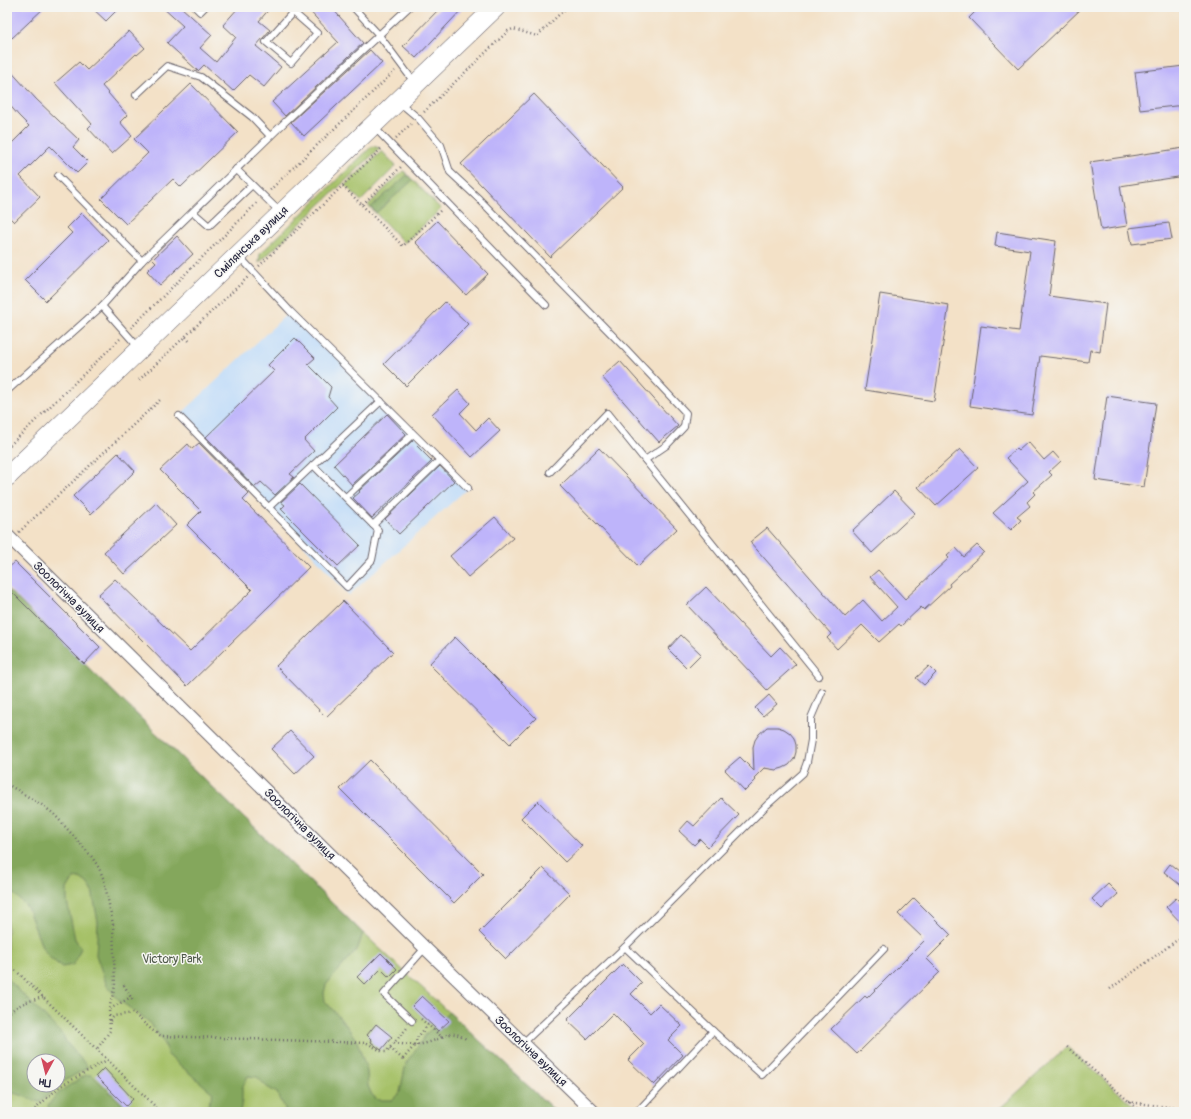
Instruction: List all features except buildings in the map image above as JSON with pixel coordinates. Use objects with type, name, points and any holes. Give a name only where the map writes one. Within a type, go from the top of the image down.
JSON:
[{"type":"main road","name":"Смілянська вулиця","points":[[7,477],[496,7]]},
{"type":"street","name":"Зоологічна вулиця","points":[[9,537],[523,1043],[588,1110]]},
{"type":"lane","points":[[195,7],[200,12],[205,7]]},
{"type":"lane","points":[[353,7],[379,35],[416,84]]},
{"type":"lane","points":[[7,391],[102,306],[142,261],[236,169],[409,7]]},
{"type":"lane","points":[[295,9],[317,34],[291,63],[266,42],[295,9]]},
{"type":"lane","points":[[136,96],[167,66],[201,77],[252,117],[270,136]]},
{"type":"lane","points":[[398,101],[418,118],[441,145],[450,172],[479,199],[686,412],[684,427],[667,445],[645,460]]},
{"type":"lane","points":[[373,125],[546,304]]},
{"type":"lane","points":[[236,169],[281,214]]},
{"type":"lane","points":[[58,176],[142,261]]},
{"type":"lane","points":[[193,212],[208,226],[252,185]]},
{"type":"lane","points":[[238,255],[290,311],[468,488]]},
{"type":"lane","points":[[102,306],[140,350]]},
{"type":"lane","points":[[269,507],[381,401]]},
{"type":"lane","points":[[550,472],[607,413],[819,676]]},
{"type":"lane","points":[[178,416],[347,587],[372,560],[378,530],[313,465]]},
{"type":"lane","points":[[346,497],[413,434]]},
{"type":"lane","points":[[373,525],[440,460]]},
{"type":"lane","points":[[523,1043],[625,947],[767,805],[803,773],[807,762],[811,740],[811,718],[822,692]]},
{"type":"lane","points":[[625,947],[762,1076],[884,949]]},
{"type":"lane","points":[[412,1022],[384,994],[425,948]]},
{"type":"lane","points":[[637,1112],[713,1031]]},
{"type":"path","points":[[140,380],[380,150],[391,144],[508,31],[513,29],[537,36],[567,7]]},
{"type":"path","points":[[7,448],[126,333],[263,196],[402,65]]},
{"type":"path","points":[[362,205],[408,161]]},
{"type":"path","points":[[343,186],[403,246],[449,204]]},
{"type":"path","points":[[186,337],[190,342]]},
{"type":"path","points":[[9,537],[161,399]]},
{"type":"path","points":[[7,784],[54,814],[92,857],[104,880],[113,924],[115,986],[109,1009],[110,1031],[97,1049]]},
{"type":"path","points":[[1110,989],[1184,935]]},
{"type":"path","points":[[7,962],[162,1112]]},
{"type":"path","points":[[124,986],[133,1001]]},
{"type":"path","points":[[7,1014],[24,1002],[43,997]]},
{"type":"path","points":[[109,1009],[131,997]]},
{"type":"path","points":[[110,1021],[114,1016],[133,1013],[161,1036],[367,1043],[383,1052],[386,1052],[417,1016],[442,1037]]},
{"type":"path","points":[[390,1048],[404,1060],[416,1045],[416,1039],[428,1025]]},
{"type":"path","points":[[394,1044],[428,1044],[454,1033],[466,1039]]},
{"type":"path","points":[[1067,1047],[1141,1112]]},
{"type":"path","points":[[32,1112],[59,1087],[107,1060]]},
{"type":"path","points":[[1129,1102],[1184,1109]]},
{"type":"path","points":[[7,1110],[12,1112]]},
{"type":"path","points":[[220,1112],[240,1110],[261,1112]]},
{"type":"shaded area","points":[[290,311],[468,488],[349,595],[269,507],[179,416]]},
{"type":"green space","points":[[372,146],[380,148],[259,263],[260,254]]},
{"type":"green space","points":[[382,151],[396,166],[361,201],[345,185]]},
{"type":"green space","points":[[403,171],[441,209],[404,243],[368,205]]},
{"type":"green space","points":[[407,175],[413,180],[376,213],[371,207]]},
{"type":"green space","name":"Victory Park","points":[[7,589],[363,933],[556,1112],[7,1112]]},
{"type":"green space","name":"Victory Park","points":[[7,589],[363,933],[358,948],[326,985],[324,993],[325,1001],[346,1025],[357,1041],[367,1071],[368,1086],[372,1095],[378,1100],[392,1100],[400,1092],[406,1063],[427,1033],[449,1012],[555,1111],[285,1112],[285,1108],[277,1093],[267,1087],[257,1077],[248,1076],[242,1088],[240,1112],[205,1112],[213,1093],[168,1055],[162,1039],[147,1020],[120,1001],[107,986],[96,955],[98,922],[92,890],[87,883],[80,878],[73,879],[67,889],[67,901],[75,939],[81,948],[73,965],[62,967],[50,958],[42,947],[27,907],[7,887]]},
{"type":"green space","points":[[7,978],[63,1035],[66,1042],[88,1067],[66,1080],[66,1053],[26,1053],[26,1093],[50,1093],[40,1102],[12,1093],[7,1097]]},
{"type":"green space","points":[[1067,1047],[1141,1112],[996,1112]]},
{"type":"green space","points":[[86,1075],[92,1075],[131,1112],[50,1112],[48,1106],[59,1093],[66,1093],[66,1087]]}]
